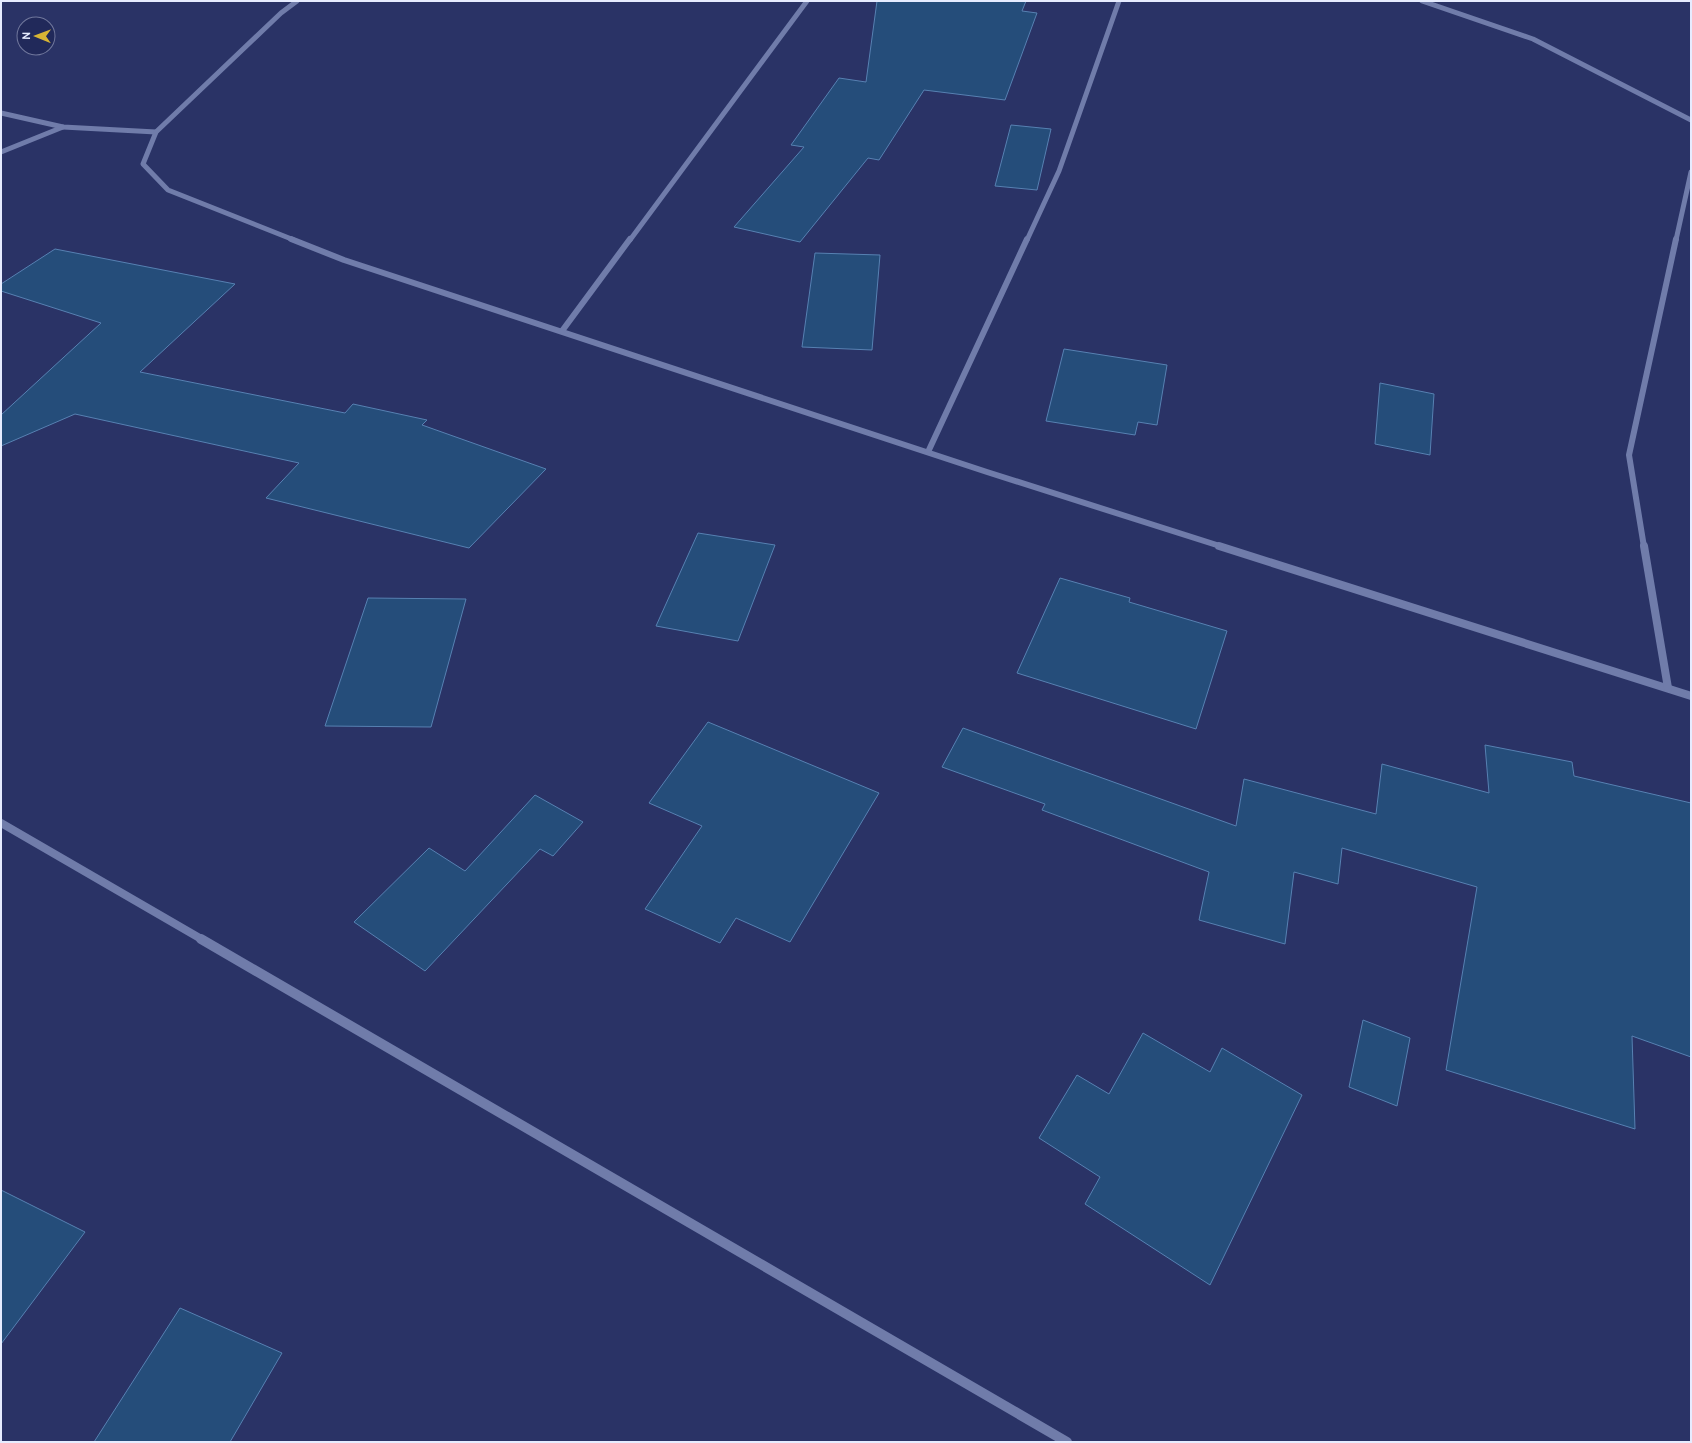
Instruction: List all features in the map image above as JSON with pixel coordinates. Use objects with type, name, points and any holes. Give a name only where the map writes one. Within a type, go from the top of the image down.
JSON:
[{"type":"street","points":[[297,1],[281,13],[156,132],[143,164],[168,190],[344,260],[928,452],[1691,696]]},
{"type":"street","points":[[562,331],[807,1]]},
{"type":"street","points":[[928,452],[1059,170],[1119,1]]},
{"type":"street","points":[[1422,1],[1533,39],[1691,120]]},
{"type":"street","points":[[1,114],[63,127],[156,132]]},
{"type":"street","points":[[1,152],[63,127]]},
{"type":"street","points":[[1668,688],[1629,455],[1691,172]]},
{"type":"street","points":[[1683,207],[1691,209]]},
{"type":"street","points":[[1,824],[1067,1442]]},
{"type":"building","points":[[877,1],[1026,1],[1022,11],[1037,13],[1005,100],[924,90],[879,160],[868,158],[800,242],[734,227],[804,147],[791,145],[839,78],[866,82]]},
{"type":"building","points":[[1011,125],[1051,129],[1037,190],[995,186]]},
{"type":"building","points":[[55,249],[235,284],[140,372],[345,413],[353,404],[427,420],[422,425],[546,469],[469,548],[266,498],[299,463],[75,414],[1,446],[1,415],[101,323],[1,291],[1,284]]},
{"type":"building","points":[[815,253],[880,255],[872,350],[802,347]]},
{"type":"building","points":[[1064,349],[1167,365],[1157,425],[1138,422],[1135,435],[1046,421]]},
{"type":"building","points":[[1380,383],[1434,394],[1430,455],[1375,444]]},
{"type":"building","points":[[698,533],[775,545],[738,641],[656,626]]},
{"type":"building","points":[[1060,578],[1130,598],[1129,602],[1227,631],[1196,729],[1017,673]]},
{"type":"building","points":[[368,598],[466,599],[431,727],[325,726]]},
{"type":"building","points":[[708,722],[879,793],[790,942],[736,918],[720,943],[645,909],[702,826],[649,803]]},
{"type":"building","points":[[963,728],[1236,826],[1244,779],[1376,814],[1382,764],[1489,793],[1485,745],[1572,762],[1574,776],[1691,803],[1691,1057],[1632,1036],[1635,1129],[1446,1070],[1477,887],[1342,848],[1338,884],[1294,872],[1285,944],[1199,920],[1209,872],[1042,810],[1045,804],[942,767]]},
{"type":"building","points":[[535,795],[583,822],[553,856],[540,849],[425,971],[354,922],[429,848],[465,871]]},
{"type":"building","points":[[1363,1020],[1410,1038],[1397,1106],[1349,1087]]},
{"type":"building","points":[[1143,1033],[1210,1072],[1222,1048],[1302,1095],[1210,1285],[1085,1204],[1100,1177],[1039,1138],[1077,1075],[1109,1094]]},
{"type":"building","points":[[1,1190],[85,1232],[1,1344]]},
{"type":"building","points":[[180,1308],[282,1353],[230,1442],[94,1442]]}]
